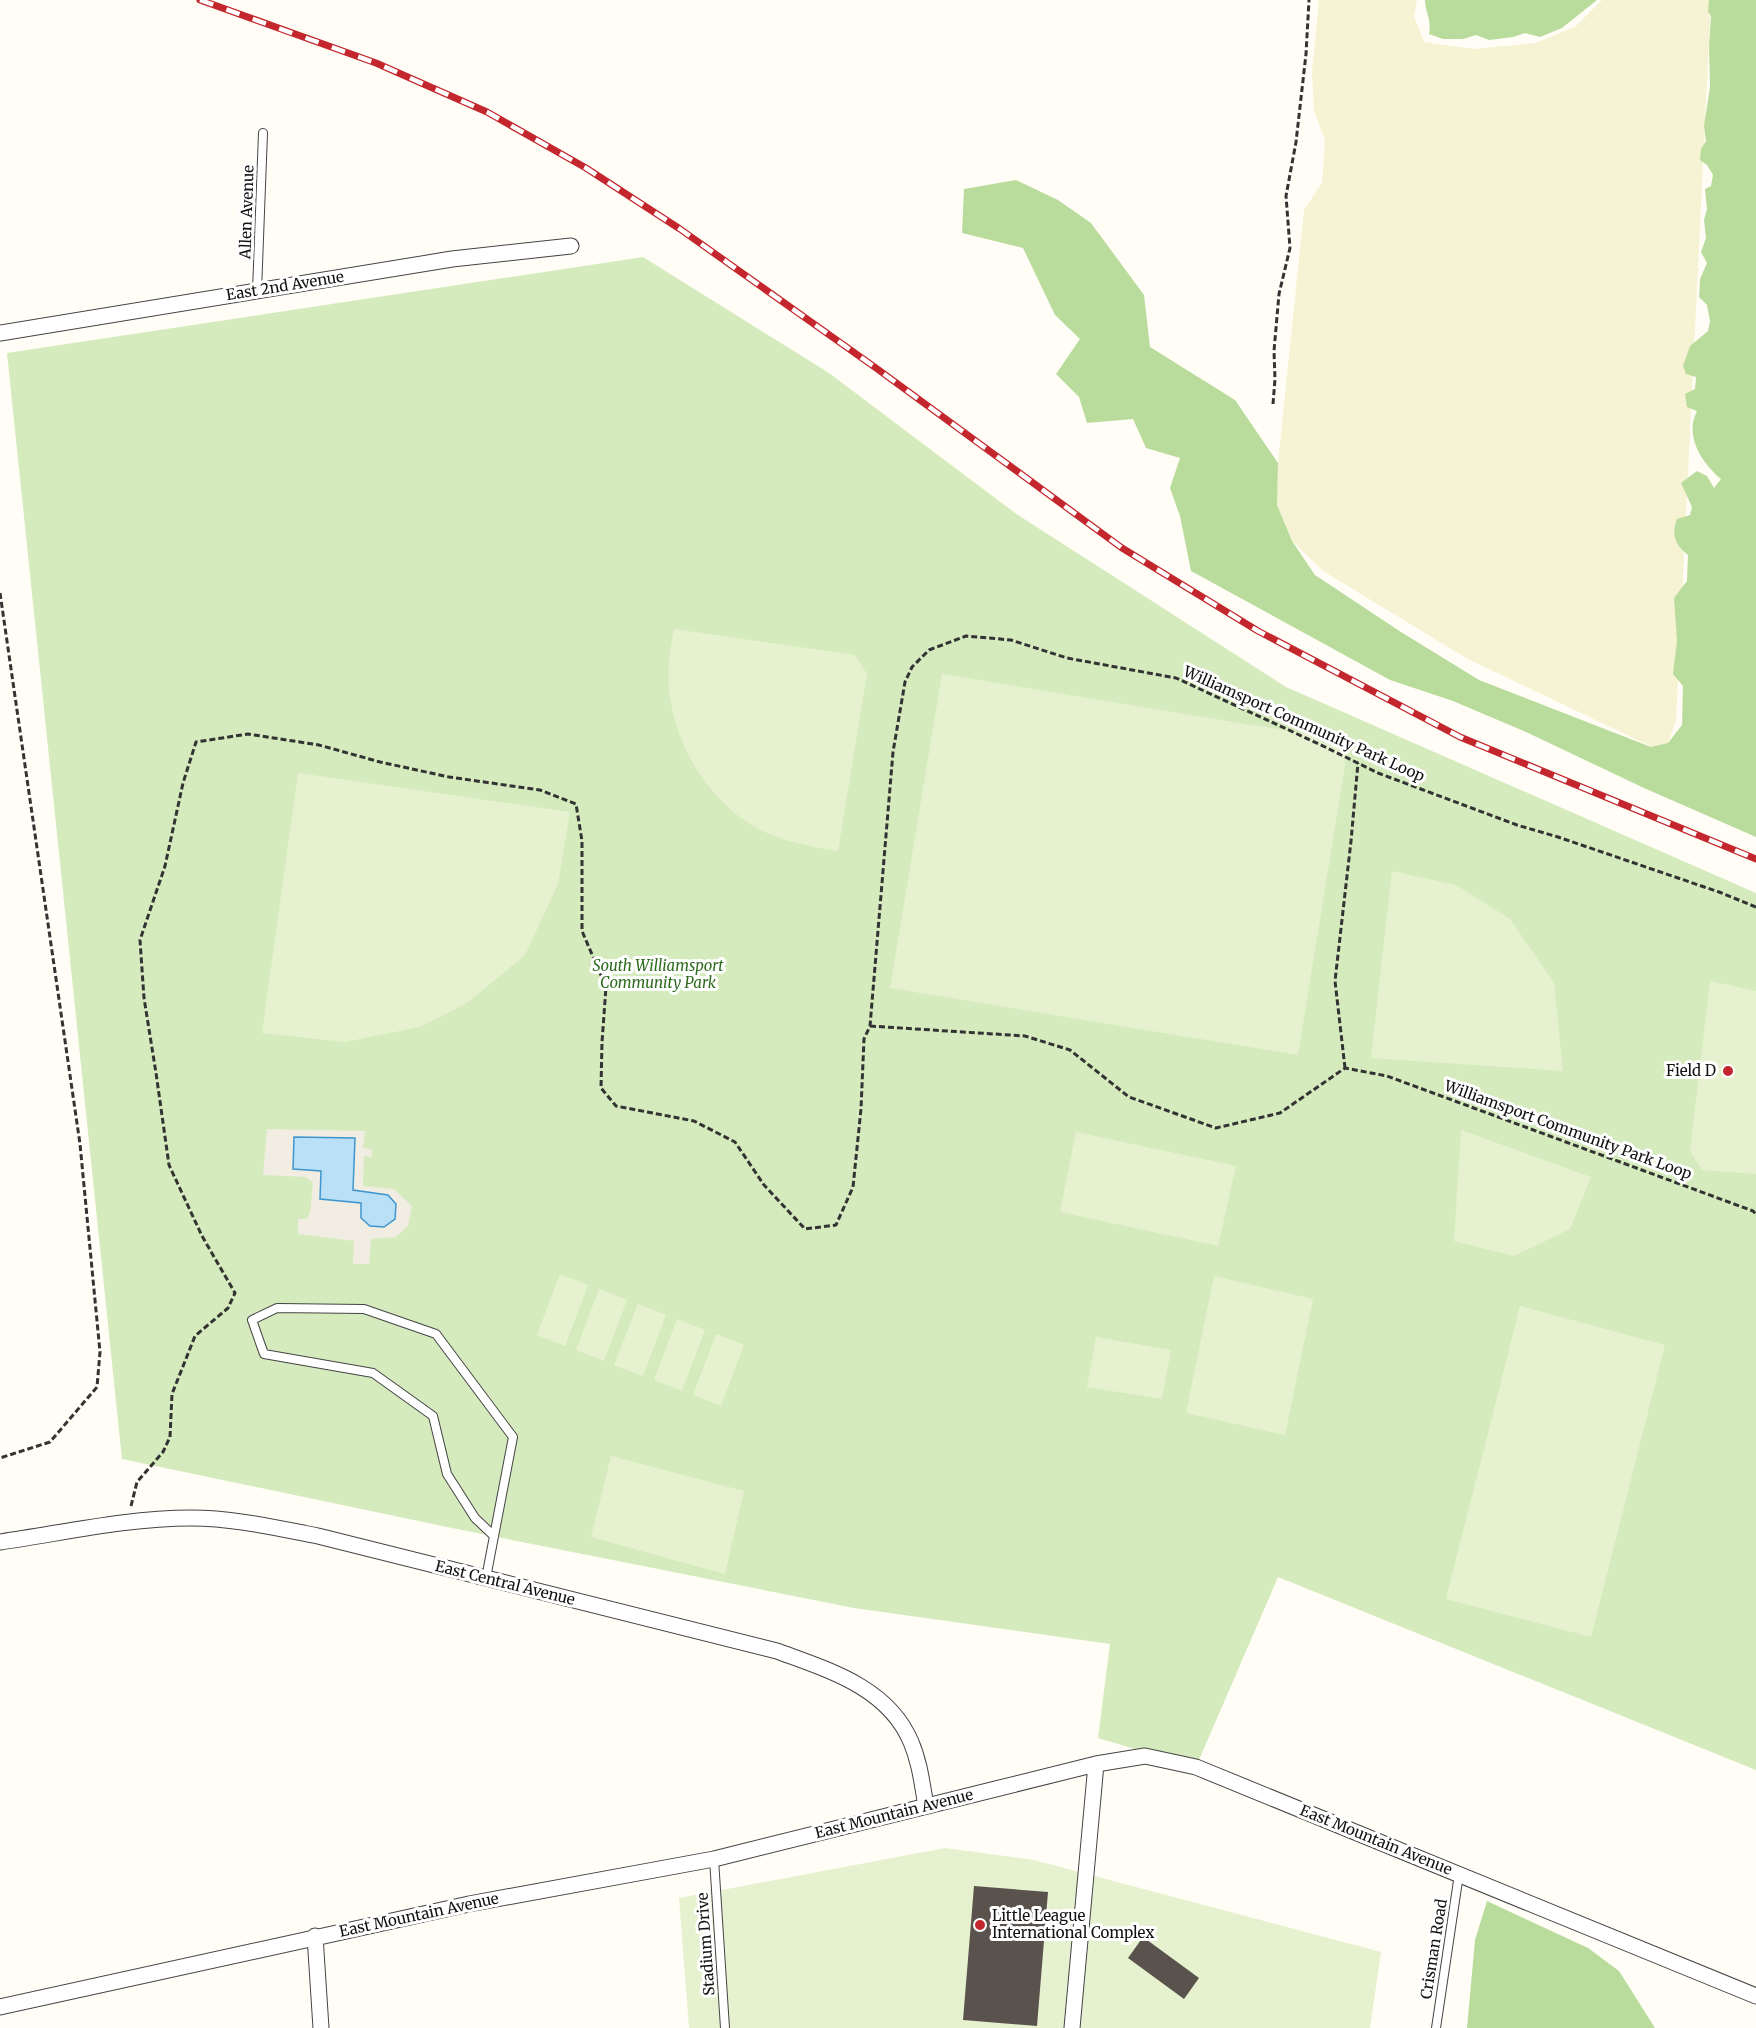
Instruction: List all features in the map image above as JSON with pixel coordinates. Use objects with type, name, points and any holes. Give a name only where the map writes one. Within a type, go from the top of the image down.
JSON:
[{"type":"street","name":"East 2nd Avenue","points":[[0,333],[452,259],[571,246]]},
{"type":"street","name":"East Central Avenue","points":[[0,1542],[144,1520],[192,1518],[257,1524],[318,1536],[777,1651],[826,1669],[856,1683],[879,1698],[891,1711],[910,1740],[919,1764],[926,1806]]},
{"type":"street","name":"East Mountain Avenue","points":[[0,2007],[469,1904],[714,1859],[1096,1764],[1145,1756],[1196,1767],[1756,1996]]},
{"type":"street","points":[[1072,2028],[1096,1764]]},
{"type":"street","points":[[315,1936],[321,2028]]},
{"type":"lane","name":"Allen Avenue","points":[[257,291],[263,133]]},
{"type":"lane","points":[[486,1578],[513,1437],[436,1334],[364,1309],[276,1308],[252,1320],[264,1354],[373,1373],[433,1416],[447,1474],[475,1518],[494,1536]]},
{"type":"lane","name":"Stadium Drive","points":[[714,1859],[725,2028]]},
{"type":"lane","name":"Crisman Road","points":[[1436,2028],[1459,1874]]},
{"type":"path","points":[[1273,404],[1274,351],[1279,294],[1290,248],[1286,196],[1296,142],[1306,54],[1309,0]]},
{"type":"path","points":[[0,593],[80,1144],[100,1352],[97,1387],[50,1442],[0,1458]]},
{"type":"path","name":"Williamsport Community Park Loop","points":[[127,1523],[137,1482],[163,1452],[170,1437],[172,1394],[195,1336],[228,1308],[235,1293],[202,1236],[169,1165],[144,998],[140,940],[165,866],[183,783],[196,742],[248,734],[319,745],[380,762],[449,777],[540,790],[576,804],[582,841],[582,931],[606,987],[601,1088],[616,1106],[694,1120],[735,1142],[764,1185],[805,1228],[836,1225],[854,1187],[864,1039],[870,1026],[893,752],[905,682],[912,667],[929,650],[966,636],[1011,640],[1067,658],[1176,678],[1358,763],[1455,803],[1719,892],[1756,908]]},
{"type":"path","points":[[870,1026],[1025,1036],[1070,1050],[1129,1096],[1216,1128],[1280,1113],[1345,1068],[1335,981],[1358,763]]},
{"type":"path","name":"Williamsport Community Park Loop","points":[[1345,1068],[1387,1076],[1756,1214]]},
{"type":"shaded area","points":[[1319,0],[1417,0],[1414,16],[1424,42],[1475,49],[1536,43],[1576,26],[1602,0],[1711,0],[1676,721],[1668,743],[1652,747],[1466,658],[1323,571],[1292,541],[1277,505],[1278,463],[1304,210],[1322,183],[1325,140],[1314,111],[1312,72]]},
{"type":"shaded area","points":[[267,1129],[365,1131],[363,1148],[372,1149],[372,1157],[364,1156],[363,1186],[394,1189],[412,1206],[408,1226],[396,1237],[371,1239],[369,1264],[353,1264],[354,1241],[298,1234],[298,1219],[307,1219],[310,1212],[313,1183],[306,1177],[263,1175]]},
{"type":"green space","points":[[1425,0],[1597,0],[1562,28],[1540,37],[1525,33],[1489,40],[1476,35],[1463,39],[1443,39],[1429,34],[1430,24]]},
{"type":"green space","points":[[1709,0],[1756,0],[1756,837],[1644,788],[1526,732],[1453,701],[1390,680],[1191,571],[1180,516],[1170,488],[1180,458],[1146,448],[1133,419],[1087,423],[1079,397],[1056,374],[1080,339],[1055,315],[1023,248],[962,233],[964,189],[1016,180],[1058,200],[1091,223],[1144,295],[1150,347],[1235,400],[1278,463],[1277,505],[1292,541],[1315,575],[1479,680],[1651,747],[1668,743],[1682,725],[1683,686],[1673,674],[1677,641],[1674,598],[1687,581],[1688,555],[1677,543],[1674,530],[1677,519],[1690,515],[1692,507],[1681,483],[1697,471],[1707,476],[1714,488],[1721,479],[1707,465],[1697,448],[1693,430],[1697,411],[1687,407],[1685,394],[1695,389],[1696,377],[1686,374],[1683,366],[1690,346],[1708,331],[1710,321],[1707,305],[1699,297],[1700,279],[1707,263],[1701,252],[1706,238],[1705,189],[1711,186],[1713,175],[1707,165],[1700,160],[1701,149],[1706,141],[1704,126],[1710,87],[1711,16],[1708,12]]},
{"type":"green space","name":"South Williamsport Community Park","points":[[643,257],[829,373],[1015,513],[1286,687],[1756,893],[1756,1770],[1278,1577],[1196,1767],[1098,1738],[1110,1644],[854,1608],[122,1459],[7,353]]},
{"type":"green space","points":[[674,629],[855,655],[867,674],[838,851],[767,833],[747,822],[713,792],[688,753],[672,710],[668,673]]},
{"type":"green space","points":[[942,674],[1349,741],[1298,1055],[890,988]]},
{"type":"green space","points":[[298,773],[570,812],[558,884],[525,955],[467,1003],[420,1027],[345,1042],[262,1033]]},
{"type":"green space","points":[[1392,871],[1456,885],[1510,919],[1554,983],[1563,1071],[1371,1058]]},
{"type":"green space","name":"Field D","points":[[1710,981],[1756,991],[1756,1174],[1702,1170],[1690,1151]]},
{"type":"green space","points":[[1461,1130],[1591,1177],[1570,1229],[1514,1256],[1454,1241]]},
{"type":"green space","points":[[1076,1132],[1236,1166],[1218,1246],[1060,1212]]},
{"type":"green space","points":[[560,1274],[588,1285],[565,1346],[537,1335]]},
{"type":"green space","points":[[1214,1276],[1313,1299],[1285,1435],[1186,1413]]},
{"type":"green space","points":[[599,1289],[627,1300],[604,1361],[576,1350]]},
{"type":"green space","points":[[638,1304],[666,1315],[643,1376],[614,1365]]},
{"type":"green space","points":[[1520,1306],[1665,1345],[1591,1637],[1446,1599]]},
{"type":"green space","points":[[677,1319],[705,1330],[682,1391],[654,1380]]},
{"type":"green space","points":[[716,1334],[744,1345],[721,1406],[693,1395]]},
{"type":"green space","points":[[1096,1337],[1171,1350],[1162,1399],[1087,1387]]},
{"type":"green space","points":[[611,1456],[744,1491],[725,1574],[591,1537]]},
{"type":"green space","name":"Little League International Complex","points":[[945,1848],[1034,1860],[1381,1952],[1370,2028],[689,2028],[679,1898]]},
{"type":"green space","points":[[1487,1901],[1588,1948],[1619,1971],[1655,2028],[1467,2028],[1475,1940]]},
{"type":"water","points":[[294,1137],[355,1138],[353,1190],[388,1195],[396,1204],[395,1219],[384,1227],[370,1226],[361,1218],[361,1203],[320,1199],[321,1171],[293,1169]]},
{"type":"building","points":[[974,1886],[1048,1892],[1037,2026],[963,2020]]},
{"type":"building","points":[[1143,1937],[1199,1978],[1184,1999],[1128,1958]]},
{"type":"railway","points":[[200,0],[376,63],[487,112],[586,168],[680,229],[876,368],[1122,548],[1258,631],[1460,737],[1756,859]]},
{"type":"place","name":"Field D","points":[[1728,1071]]},
{"type":"place","name":"Little League International Complex","points":[[980,1925]]}]
